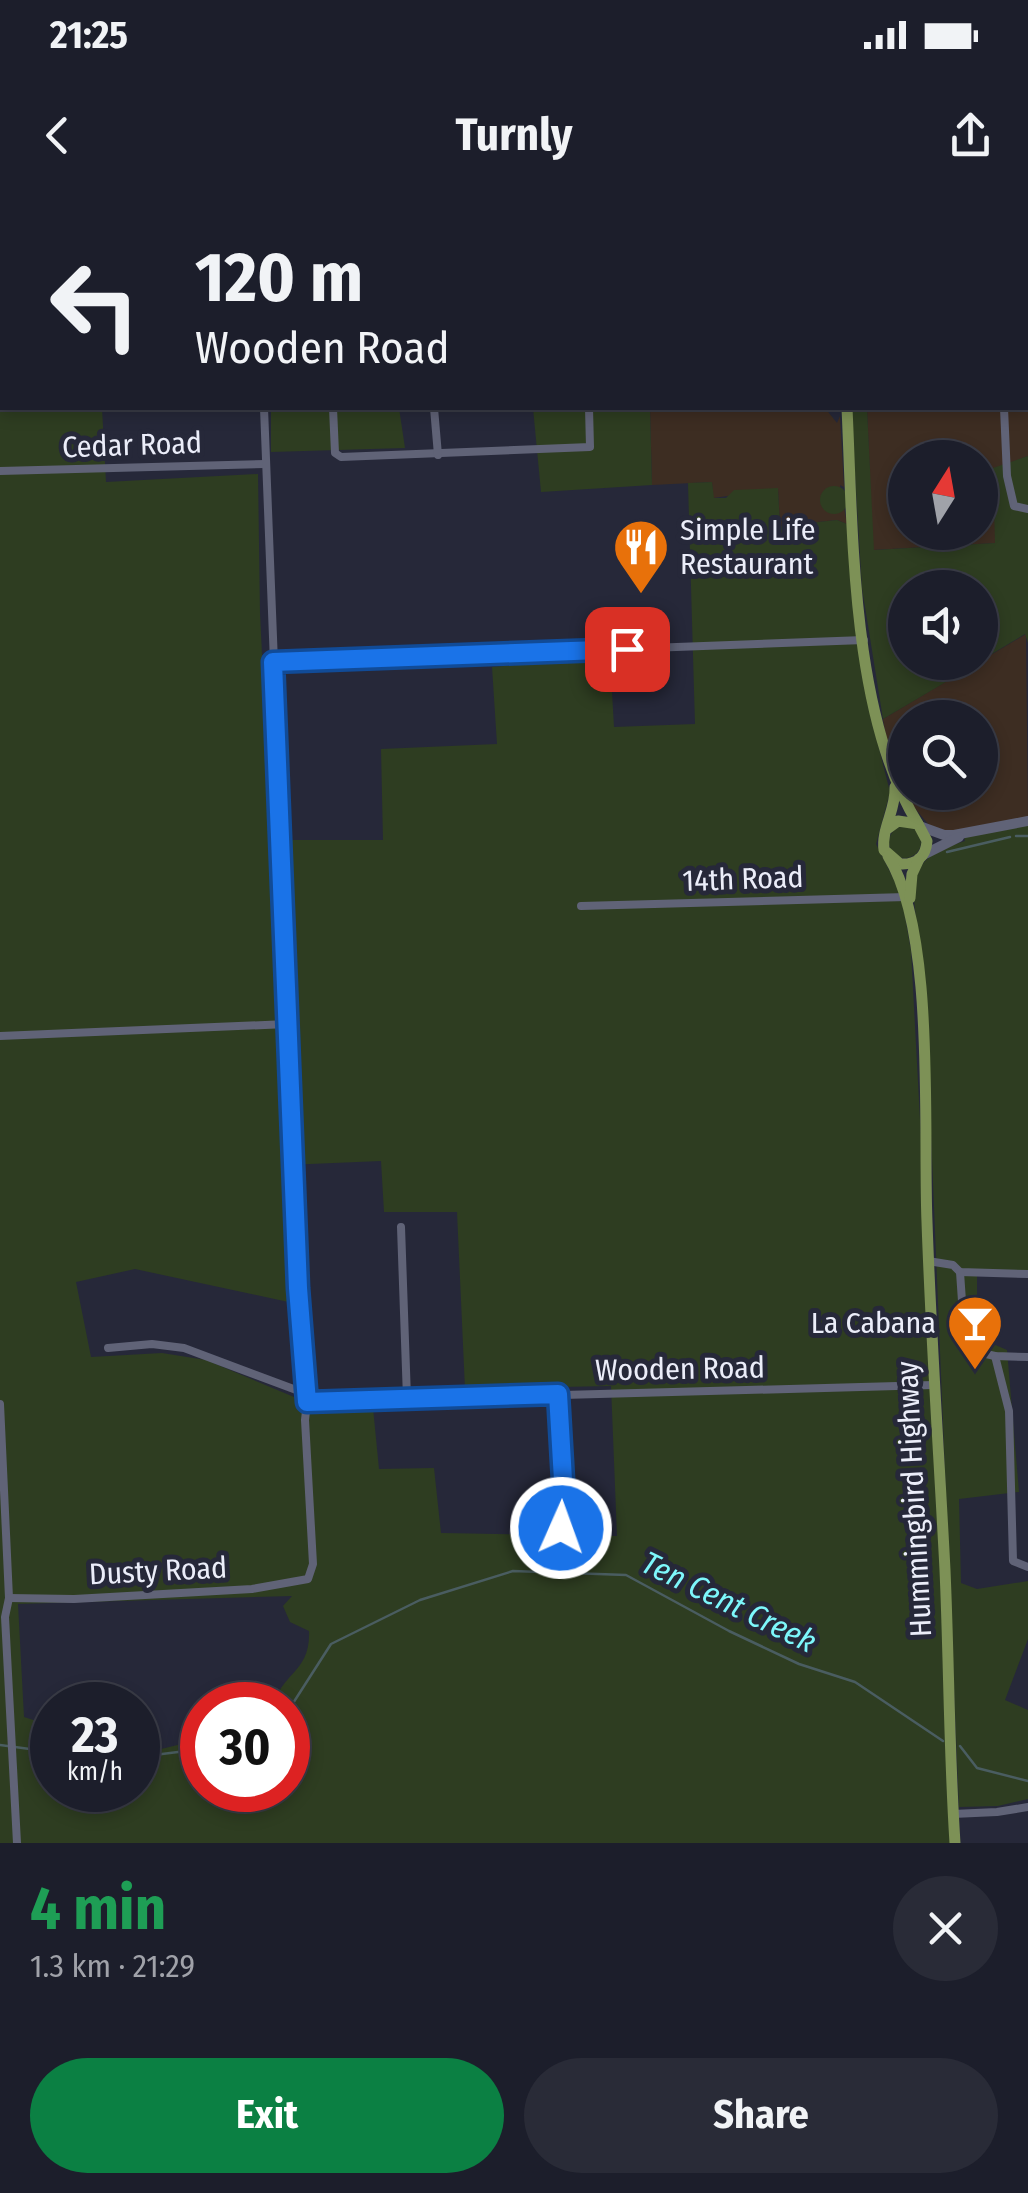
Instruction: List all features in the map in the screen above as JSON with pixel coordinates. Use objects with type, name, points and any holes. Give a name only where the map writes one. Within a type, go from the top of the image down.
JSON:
[{"type":"main road","points":[[847,410],[854,568],[888,759]]},
{"type":"main road","points":[[892,810],[883,843],[888,856],[907,864],[969,833]]},
{"type":"main road","points":[[912,810],[927,841],[921,857]]},
{"type":"main road","points":[[887,829],[898,821],[944,835],[1028,821]]},
{"type":"main road","name":"Hummingbird Highway","points":[[888,856],[910,912]]},
{"type":"main road","name":"Hummingbird Highway","points":[[921,857],[910,882],[910,912],[920,997],[955,1843]]},
{"type":"street","points":[[108,1348],[152,1344],[184,1348],[307,1398],[299,1306],[264,410]]},
{"type":"street","points":[[333,410],[335,454],[341,458],[590,447],[589,410]]},
{"type":"street","points":[[434,410],[438,455]]},
{"type":"street","points":[[1004,410],[1006,476],[1014,506],[1028,508]]},
{"type":"street","name":"Cedar Road","points":[[0,472],[265,464]]},
{"type":"street","points":[[273,662],[864,640]]},
{"type":"street","name":"14th Road","points":[[582,906],[906,898]]},
{"type":"street","points":[[0,1036],[288,1024]]},
{"type":"street","points":[[401,1226],[407,1398]]},
{"type":"street","points":[[928,1261],[953,1266],[960,1272],[1028,1274]]},
{"type":"street","points":[[960,1272],[965,1346],[973,1353],[1028,1357]]},
{"type":"street","points":[[994,1356],[1009,1411],[1013,1561],[1028,1568]]},
{"type":"street","name":"Wooden Road","points":[[307,1398],[934,1385]]},
{"type":"street","points":[[558,1394],[563,1480],[561,1528]]},
{"type":"street","name":"Dusty Road","points":[[9,1598],[252,1588],[308,1579],[314,1564],[307,1398]]},
{"type":"street","points":[[0,1404],[9,1598],[5,1618],[17,1843]]},
{"type":"street","points":[[953,1814],[1028,1806]]},
{"type":"shaded area","points":[[650,410],[827,410],[837,423],[840,416],[844,487],[840,485],[847,524],[837,520],[780,526],[778,489],[713,498],[712,482],[652,485]]},
{"type":"shaded area","points":[[867,410],[1028,410],[1028,456],[998,467],[998,440],[888,440],[888,549],[873,550]]},
{"type":"shaded area","points":[[1026,634],[1028,818],[953,833],[929,825],[916,810],[998,810],[998,700],[915,700],[949,680],[998,680],[998,651]]},
{"type":"shaded area","points":[[888,716],[888,748],[883,719]]},
{"type":"green space","points":[[0,410],[102,410],[106,482],[258,474],[271,840],[383,840],[381,749],[497,744],[492,667],[610,657],[614,727],[695,724],[688,483],[712,482],[714,498],[726,498],[734,490],[778,488],[780,526],[837,520],[847,524],[872,721],[888,784],[888,799],[876,844],[901,894],[911,951],[932,1344],[950,1843],[0,1843]],"holes":[[[381,1161],[384,1212],[457,1212],[465,1389],[611,1386],[617,1536],[441,1533],[434,1468],[379,1469],[373,1408],[315,1410],[294,1397],[206,1360],[162,1353],[91,1357],[76,1282],[135,1269],[293,1303],[286,1165]],[[292,1596],[283,1606],[290,1622],[309,1631],[305,1656],[285,1682],[310,1682],[310,1812],[180,1812],[180,1744],[160,1749],[160,1812],[30,1812],[30,1719],[24,1717],[18,1604]]]},
{"type":"green space","points":[[271,410],[399,410],[405,448],[271,452]]},
{"type":"green space","points":[[533,410],[650,410],[652,485],[541,492]]},
{"type":"green space","points":[[851,410],[867,410],[874,550],[998,550],[998,466],[1028,456],[1028,643],[1025,634],[998,650],[998,570],[888,570],[888,680],[949,680],[915,700],[888,700],[888,716],[883,719],[862,588]]},
{"type":"green space","points":[[834,486],[844,490],[848,500],[844,510],[834,514],[824,510],[820,500],[824,490]]},
{"type":"green space","points":[[1028,818],[1028,1276],[977,1275],[977,1337],[1007,1350],[1019,1492],[959,1499],[961,1583],[977,1589],[1028,1581],[1028,1639],[1005,1700],[1028,1710],[1028,1799],[998,1806],[959,1807],[926,1014],[913,890],[924,862],[965,841],[963,831]]},
{"type":"green space","points":[[905,826],[916,831],[921,842],[916,853],[905,858],[894,853],[889,842],[894,831]]},
{"type":"waterway","points":[[1016,836],[1028,836]]},
{"type":"waterway","points":[[947,852],[1010,837]]},
{"type":"waterway","name":"Ten Cent Creek","points":[[307,1682],[331,1644],[420,1600],[513,1571],[626,1575],[799,1664],[855,1682],[943,1741]]},
{"type":"waterway","name":"Ten Cent Creek","points":[[0,1745],[30,1749]]},
{"type":"waterway","name":"Ten Cent Creek","points":[[960,1746],[977,1768],[1028,1781]]},
{"type":"waterway","name":"Ten Cent Creek","points":[[160,1754],[180,1752]]},
{"type":"place","name":"Simple Life Restaurant","points":[[641,596]]},
{"type":"place","name":"La Cabana","points":[[975,1372]]},
{"type":"route","points":[[561,1528],[563,1480],[558,1394],[307,1402],[298,1288],[273,662],[627,649]]}]
